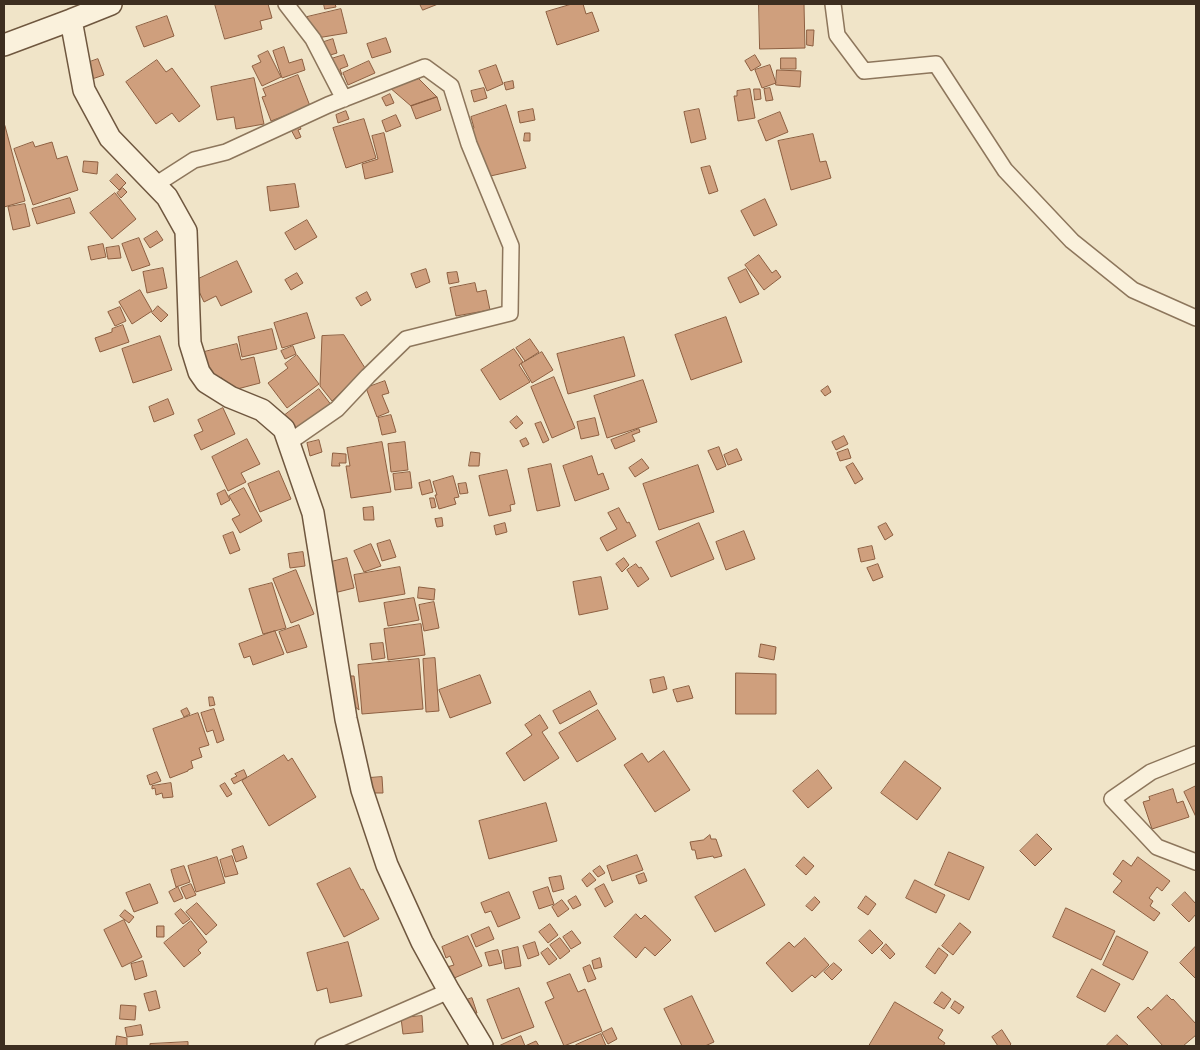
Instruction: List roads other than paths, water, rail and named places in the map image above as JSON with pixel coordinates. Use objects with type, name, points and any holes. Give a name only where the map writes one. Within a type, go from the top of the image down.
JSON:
[{"type":"main road","points":[[4,45],[111,4]]},
{"type":"main road","points":[[71,20],[84,90],[110,138],[167,198],[186,231],[190,343],[199,372],[206,382],[230,397],[262,410],[284,429],[313,513],[346,719],[362,790],[387,865],[422,942],[448,991],[482,1046]]},
{"type":"street","points":[[286,4],[313,39],[344,99]]},
{"type":"street","points":[[833,4],[837,35],[864,71],[936,64],[1005,170],[1072,241],[1133,290],[1196,318]]},
{"type":"street","points":[[155,185],[194,160],[226,152],[344,99],[425,67],[451,86],[469,144],[511,246],[510,313],[406,339],[337,409],[288,443]]},
{"type":"street","points":[[1196,754],[1151,772],[1112,799],[1157,847],[1196,862]]},
{"type":"street","points":[[324,1046],[448,991]]}]
